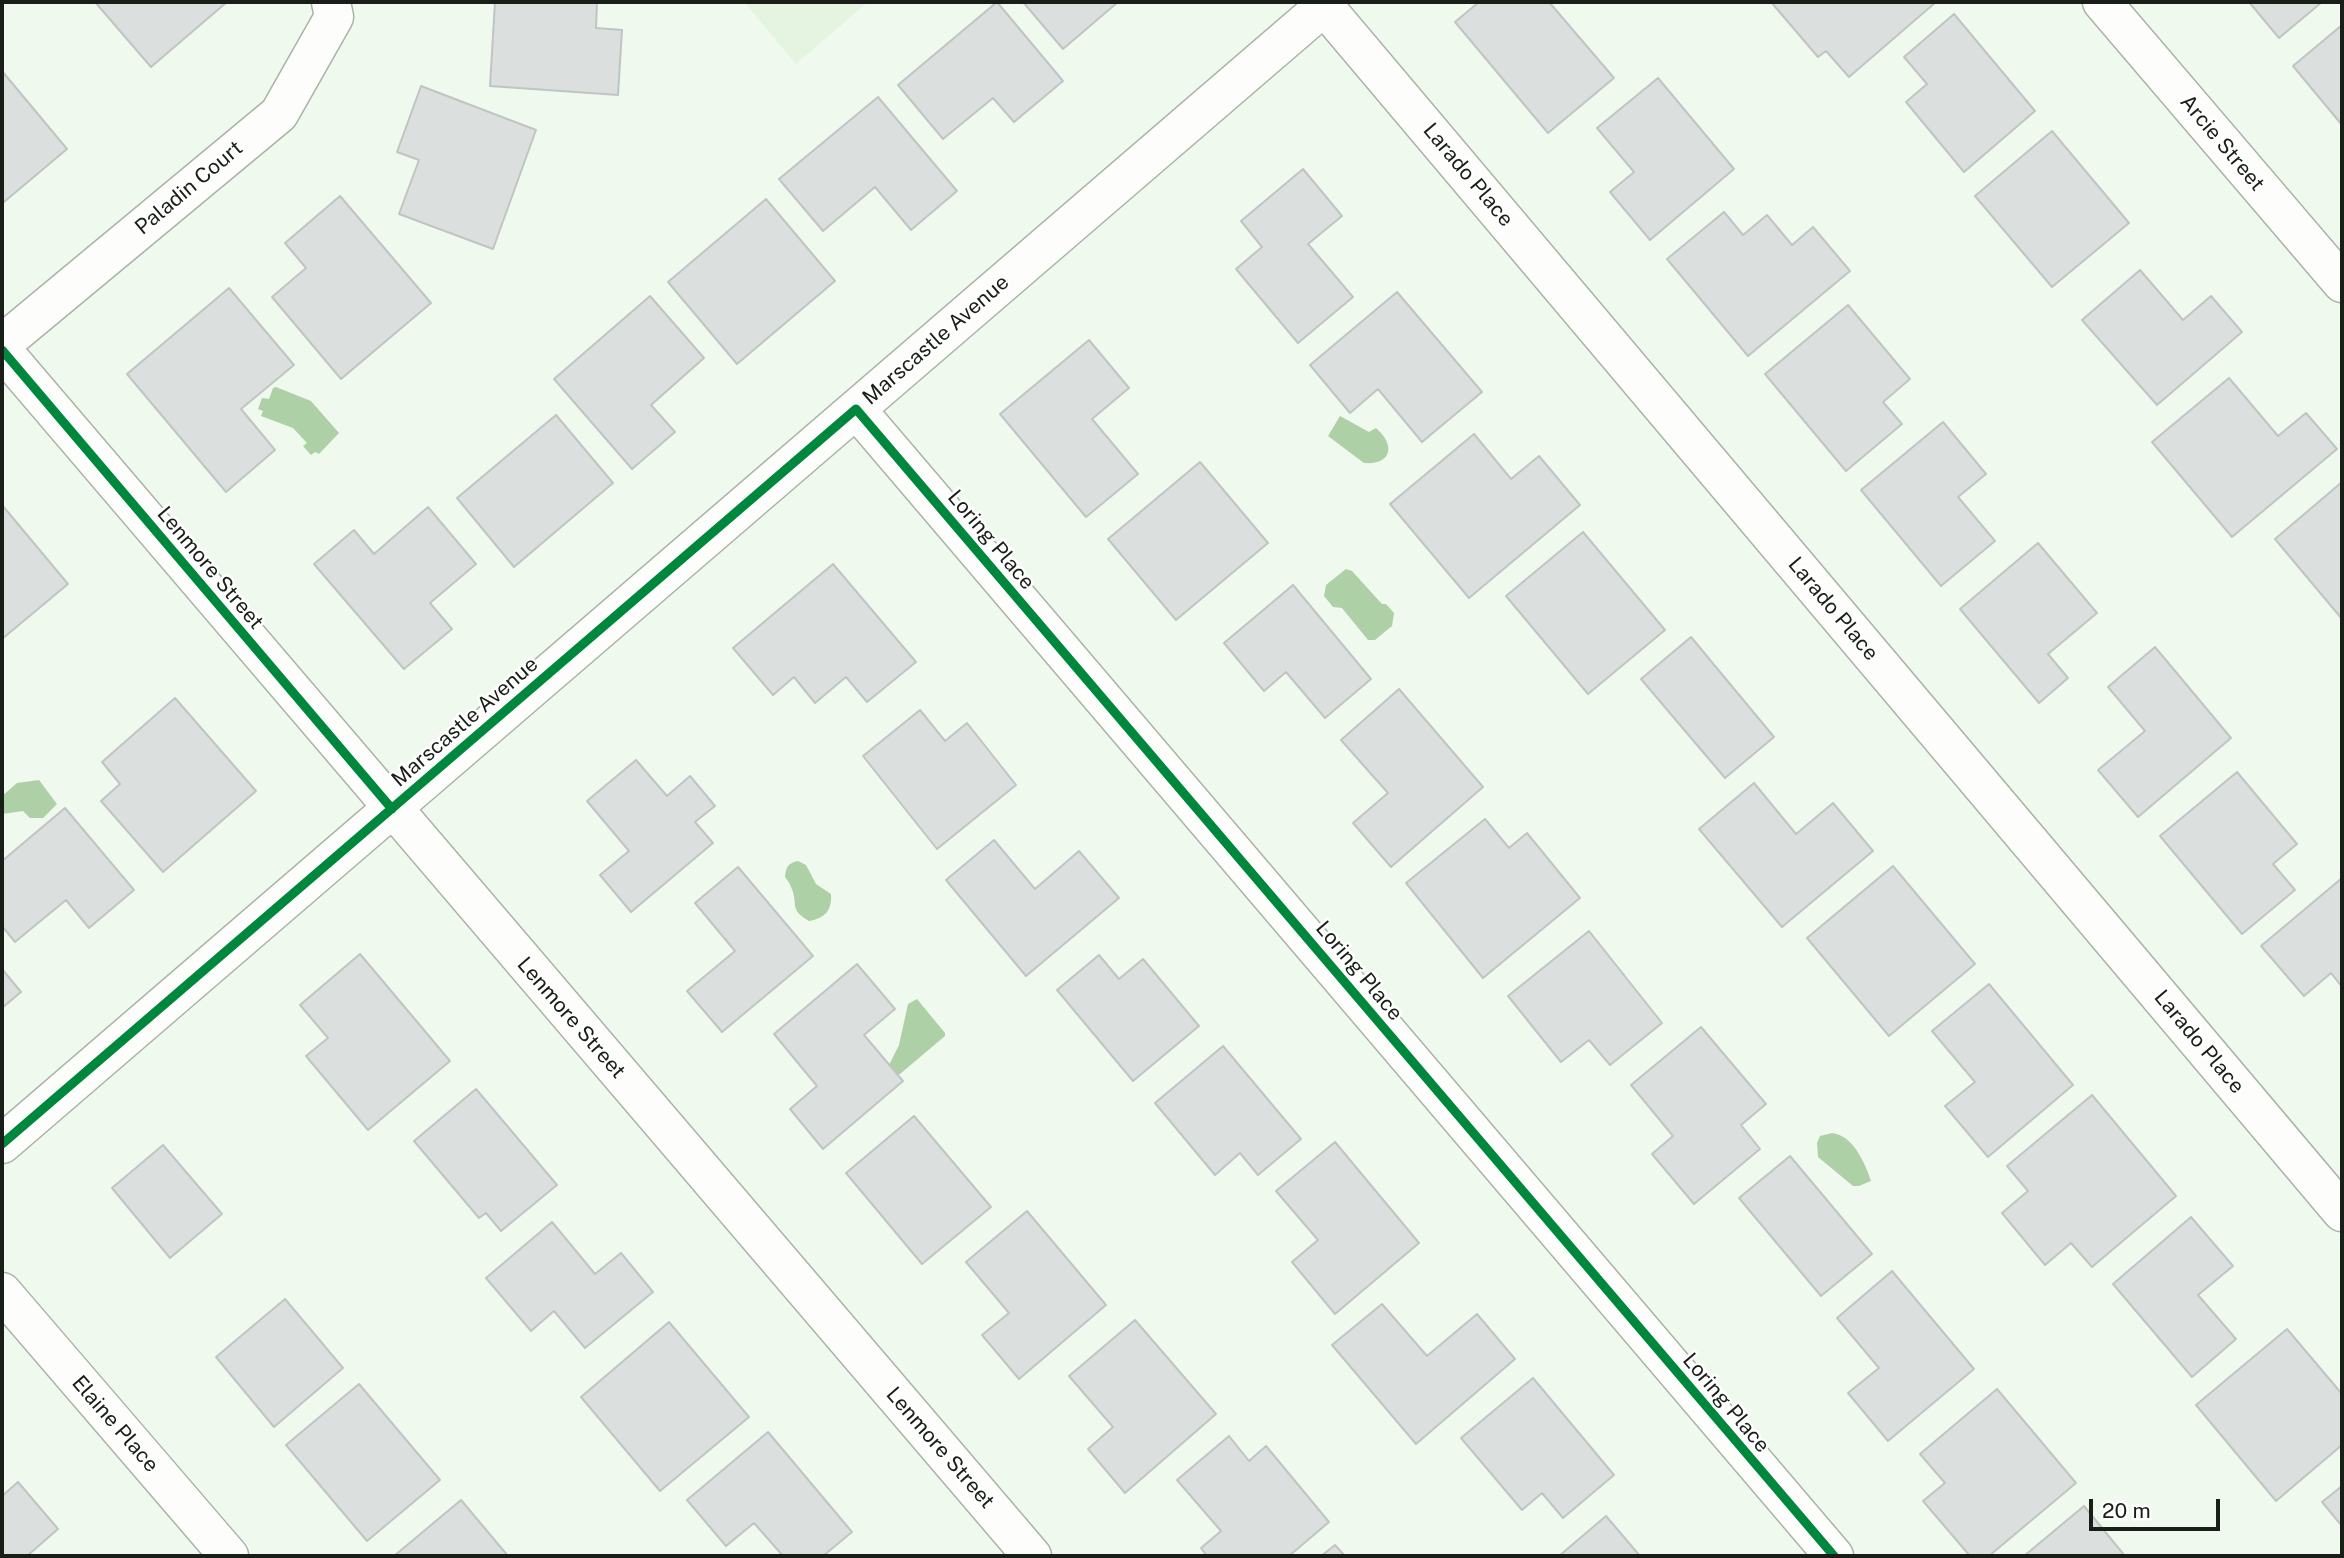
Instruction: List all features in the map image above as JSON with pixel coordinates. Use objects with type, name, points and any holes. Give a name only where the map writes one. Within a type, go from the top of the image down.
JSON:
[{"type":"street","name":"Paladin Court","points":[[2,344],[279,114],[334,18],[331,2]]},
{"type":"street","name":"Arcie Street","points":[[2102,2],[2342,283]]},
{"type":"street","name":"Marscastle Avenue","points":[[2,1144],[1327,4]]},
{"type":"street","name":"Larado Place","points":[[1327,4],[2342,1212]]},
{"type":"street","name":"Lenmore Street","points":[[2,350],[1032,1556]]},
{"type":"street","name":"Loring Place","points":[[856,409],[1834,1556]]},
{"type":"street","name":"Elaine Place","points":[[2,1292],[229,1556]]},
{"type":"shaded area","points":[[744,2],[868,2],[796,64]]},
{"type":"shaded area","points":[[276,387],[311,401],[339,433],[319,454],[315,452],[311,455],[303,446],[307,443],[293,428],[261,416],[263,411],[258,409],[262,398],[269,399]]},
{"type":"shaded area","points":[[1340,416],[1369,432],[1376,428],[1386,441],[1386,457],[1374,463],[1364,463],[1328,436]]},
{"type":"shaded area","points":[[1346,569],[1352,571],[1382,604],[1386,604],[1394,613],[1392,626],[1375,640],[1368,640],[1342,608],[1333,607],[1324,596],[1326,585]]},
{"type":"shaded area","points":[[39,780],[57,804],[43,818],[30,818],[23,811],[2,814],[2,796],[17,783]]},
{"type":"shaded area","points":[[798,861],[806,865],[816,884],[831,894],[826,913],[809,921],[798,913],[790,884],[785,877],[788,866]]},
{"type":"shaded area","points":[[917,999],[945,1036],[900,1074],[896,1074],[889,1065],[899,1045],[908,1004]]},
{"type":"shaded area","points":[[1832,1133],[1852,1144],[1862,1158],[1871,1181],[1853,1186],[1818,1157],[1817,1143],[1820,1136]]},
{"type":"building","points":[[95,2],[227,2],[151,67]]},
{"type":"building","points":[[495,2],[597,2],[596,28],[622,30],[618,95],[490,86]]},
{"type":"building","points":[[997,2],[1063,81],[1014,122],[993,98],[943,139],[898,85]]},
{"type":"building","points":[[1023,2],[1118,2],[1063,49]]},
{"type":"building","points":[[1479,2],[1549,2],[1614,78],[1548,133],[1455,22]]},
{"type":"building","points":[[1771,2],[1936,2],[1849,77],[1826,51],[1818,57]]},
{"type":"building","points":[[2249,2],[2322,2],[2279,38]]},
{"type":"building","points":[[1954,14],[2035,111],[1964,172],[1906,102],[1927,84],[1904,57]]},
{"type":"building","points":[[2342,25],[2342,125],[2293,66]]},
{"type":"building","points":[[2,71],[67,149],[4,202],[2,199]]},
{"type":"building","points":[[1658,78],[1734,169],[1650,240],[1610,192],[1634,172],[1597,128]]},
{"type":"building","points":[[421,86],[536,130],[493,249],[399,214],[419,160],[397,152]]},
{"type":"building","points":[[878,97],[957,191],[911,230],[875,187],[823,231],[779,179]]},
{"type":"building","points":[[2052,131],[2129,223],[2052,287],[1975,196]]},
{"type":"building","points":[[1303,169],[1342,216],[1308,244],[1353,297],[1298,343],[1236,269],[1262,247],[1241,221]]},
{"type":"building","points":[[340,196],[431,303],[341,379],[272,297],[306,268],[285,243]]},
{"type":"building","points":[[766,199],[835,281],[737,364],[668,282]]},
{"type":"building","points":[[1724,212],[1743,235],[1767,215],[1792,245],[1813,227],[1850,271],[1748,356],[1667,259]]},
{"type":"building","points":[[2140,270],[2183,320],[2211,296],[2242,332],[2157,405],[2082,320]]},
{"type":"building","points":[[229,288],[294,365],[241,409],[275,450],[226,492],[127,374]]},
{"type":"building","points":[[1397,292],[1482,392],[1422,442],[1378,389],[1350,413],[1310,365]]},
{"type":"building","points":[[650,296],[704,358],[651,405],[675,432],[632,469],[554,379]]},
{"type":"building","points":[[1848,305],[1910,379],[1883,402],[1902,424],[1846,471],[1765,374]]},
{"type":"building","points":[[1089,340],[1129,388],[1092,419],[1138,474],[1086,517],[1000,414]]},
{"type":"building","points":[[2229,378],[2278,436],[2306,413],[2337,449],[2232,537],[2152,442]]},
{"type":"building","points":[[556,415],[613,483],[514,567],[457,498]]},
{"type":"building","points":[[1943,422],[1986,474],[1958,497],[1995,541],[1941,586],[1861,490]]},
{"type":"building","points":[[1474,434],[1511,479],[1539,456],[1580,505],[1469,598],[1390,504]]},
{"type":"building","points":[[1200,462],[1268,543],[1176,620],[1108,539]]},
{"type":"building","points":[[2342,482],[2342,619],[2275,539]]},
{"type":"building","points":[[2,505],[68,584],[2,639]]},
{"type":"building","points":[[428,507],[476,564],[430,603],[452,629],[404,669],[314,564],[354,530],[374,554]]},
{"type":"building","points":[[1583,532],[1665,630],[1588,694],[1506,596]]},
{"type":"building","points":[[2038,543],[2097,613],[2048,654],[2068,678],[2039,703],[1960,609]]},
{"type":"building","points":[[833,564],[916,662],[867,702],[846,677],[815,703],[794,677],[773,695],[733,648]]},
{"type":"building","points":[[1293,585],[1371,679],[1325,718],[1286,672],[1264,691],[1224,643]]},
{"type":"building","points":[[1691,637],[1774,737],[1725,778],[1641,679]]},
{"type":"building","points":[[2155,647],[2231,738],[2138,817],[2098,770],[2145,731],[2108,687]]},
{"type":"building","points":[[1399,689],[1483,787],[1391,867],[1353,823],[1388,793],[1341,740]]},
{"type":"building","points":[[175,698],[256,791],[163,872],[101,801],[120,784],[102,762]]},
{"type":"building","points":[[920,710],[945,741],[967,723],[1016,785],[937,849],[863,756]]},
{"type":"building","points":[[636,760],[667,796],[690,776],[715,806],[695,822],[713,843],[631,912],[600,875],[629,851],[587,801]]},
{"type":"building","points":[[2237,772],[2297,844],[2273,864],[2295,890],[2242,934],[2160,836]]},
{"type":"building","points":[[1754,783],[1796,834],[1833,803],[1873,851],[1782,927],[1699,829]]},
{"type":"building","points":[[65,808],[134,890],[89,928],[66,900],[15,942],[2,926],[2,861]]},
{"type":"building","points":[[1485,819],[1509,848],[1527,833],[1580,898],[1483,978],[1406,883]]},
{"type":"building","points":[[994,840],[1035,889],[1079,851],[1119,898],[1026,976],[946,880]]},
{"type":"building","points":[[1893,866],[1975,964],[1889,1036],[1807,938]]},
{"type":"building","points":[[738,867],[813,956],[722,1032],[687,991],[735,951],[695,903]]},
{"type":"building","points":[[2342,878],[2342,987],[2331,973],[2304,996],[2261,946]]},
{"type":"building","points":[[1589,931],[1662,1023],[1610,1065],[1589,1040],[1561,1062],[1508,996]]},
{"type":"building","points":[[360,954],[450,1061],[368,1130],[306,1056],[328,1038],[300,1005]]},
{"type":"building","points":[[1099,955],[1119,979],[1143,959],[1199,1026],[1133,1081],[1057,990]]},
{"type":"building","points":[[857,964],[895,1009],[864,1035],[903,1081],[823,1149],[790,1109],[817,1086],[774,1034]]},
{"type":"building","points":[[2,969],[21,992],[2,1008]]},
{"type":"building","points":[[1989,984],[2073,1085],[1988,1157],[1945,1106],[1975,1082],[1932,1031]]},
{"type":"building","points":[[1701,1027],[1766,1104],[1741,1125],[1760,1149],[1694,1204],[1652,1154],[1673,1136],[1631,1085]]},
{"type":"building","points":[[1223,1046],[1301,1139],[1258,1175],[1240,1153],[1215,1175],[1155,1103]]},
{"type":"building","points":[[476,1089],[557,1185],[501,1231],[486,1213],[479,1218],[414,1141]]},
{"type":"building","points":[[2092,1095],[2176,1196],[2092,1267],[2071,1243],[2045,1265],[2002,1213],[2028,1191],[2007,1166]]},
{"type":"building","points":[[914,1116],[991,1207],[922,1264],[846,1173]]},
{"type":"building","points":[[1335,1142],[1419,1243],[1335,1314],[1292,1262],[1318,1240],[1276,1191]]},
{"type":"building","points":[[163,1145],[222,1214],[170,1258],[112,1188]]},
{"type":"building","points":[[1790,1156],[1872,1254],[1821,1296],[1739,1198]]},
{"type":"building","points":[[1027,1211],[1106,1305],[1019,1379],[982,1335],[1009,1313],[966,1262]]},
{"type":"building","points":[[2191,1217],[2233,1266],[2198,1295],[2236,1339],[2192,1377],[2113,1284]]},
{"type":"building","points":[[552,1222],[595,1274],[621,1253],[653,1292],[585,1348],[554,1311],[531,1331],[486,1278]]},
{"type":"building","points":[[1892,1271],[1974,1369],[1888,1441],[1848,1393],[1879,1368],[1837,1318]]},
{"type":"building","points":[[285,1299],[343,1368],[274,1427],[216,1357]]},
{"type":"building","points":[[1382,1304],[1427,1356],[1477,1314],[1515,1359],[1416,1444],[1332,1345]]},
{"type":"building","points":[[1135,1320],[1216,1414],[1125,1493],[1088,1449],[1113,1427],[1069,1376]]},
{"type":"building","points":[[669,1322],[749,1417],[660,1491],[581,1397]]},
{"type":"building","points":[[2287,1329],[2342,1394],[2342,1445],[2276,1501],[2196,1405]]},
{"type":"building","points":[[1533,1378],[1614,1475],[1563,1518],[1542,1493],[1522,1510],[1461,1438]]},
{"type":"building","points":[[359,1384],[440,1480],[367,1541],[286,1445]]},
{"type":"building","points":[[1997,1389],[2076,1483],[1989,1556],[1970,1556],[1923,1501],[1945,1483],[1920,1454]]},
{"type":"building","points":[[768,1432],[852,1532],[823,1556],[783,1556],[754,1523],[726,1546],[687,1500]]},
{"type":"building","points":[[1229,1436],[1249,1461],[1266,1446],[1329,1522],[1289,1556],[1207,1556],[1201,1548],[1221,1531],[1177,1480]]},
{"type":"building","points":[[18,1482],[58,1529],[27,1556],[2,1556],[2,1496]]},
{"type":"building","points":[[2342,1486],[2342,1526],[2322,1502]]},
{"type":"building","points":[[461,1500],[508,1556],[394,1556]]},
{"type":"building","points":[[2084,1506],[2125,1556],[2024,1556]]},
{"type":"building","points":[[1606,1516],[1640,1556],[1559,1556]]},
{"type":"building","points":[[1335,1545],[1345,1556],[1321,1556]]},
{"type":"cycle path","points":[[2,350],[392,809]]},
{"type":"cycle path","points":[[2,1144],[856,409],[1834,1556]]}]
